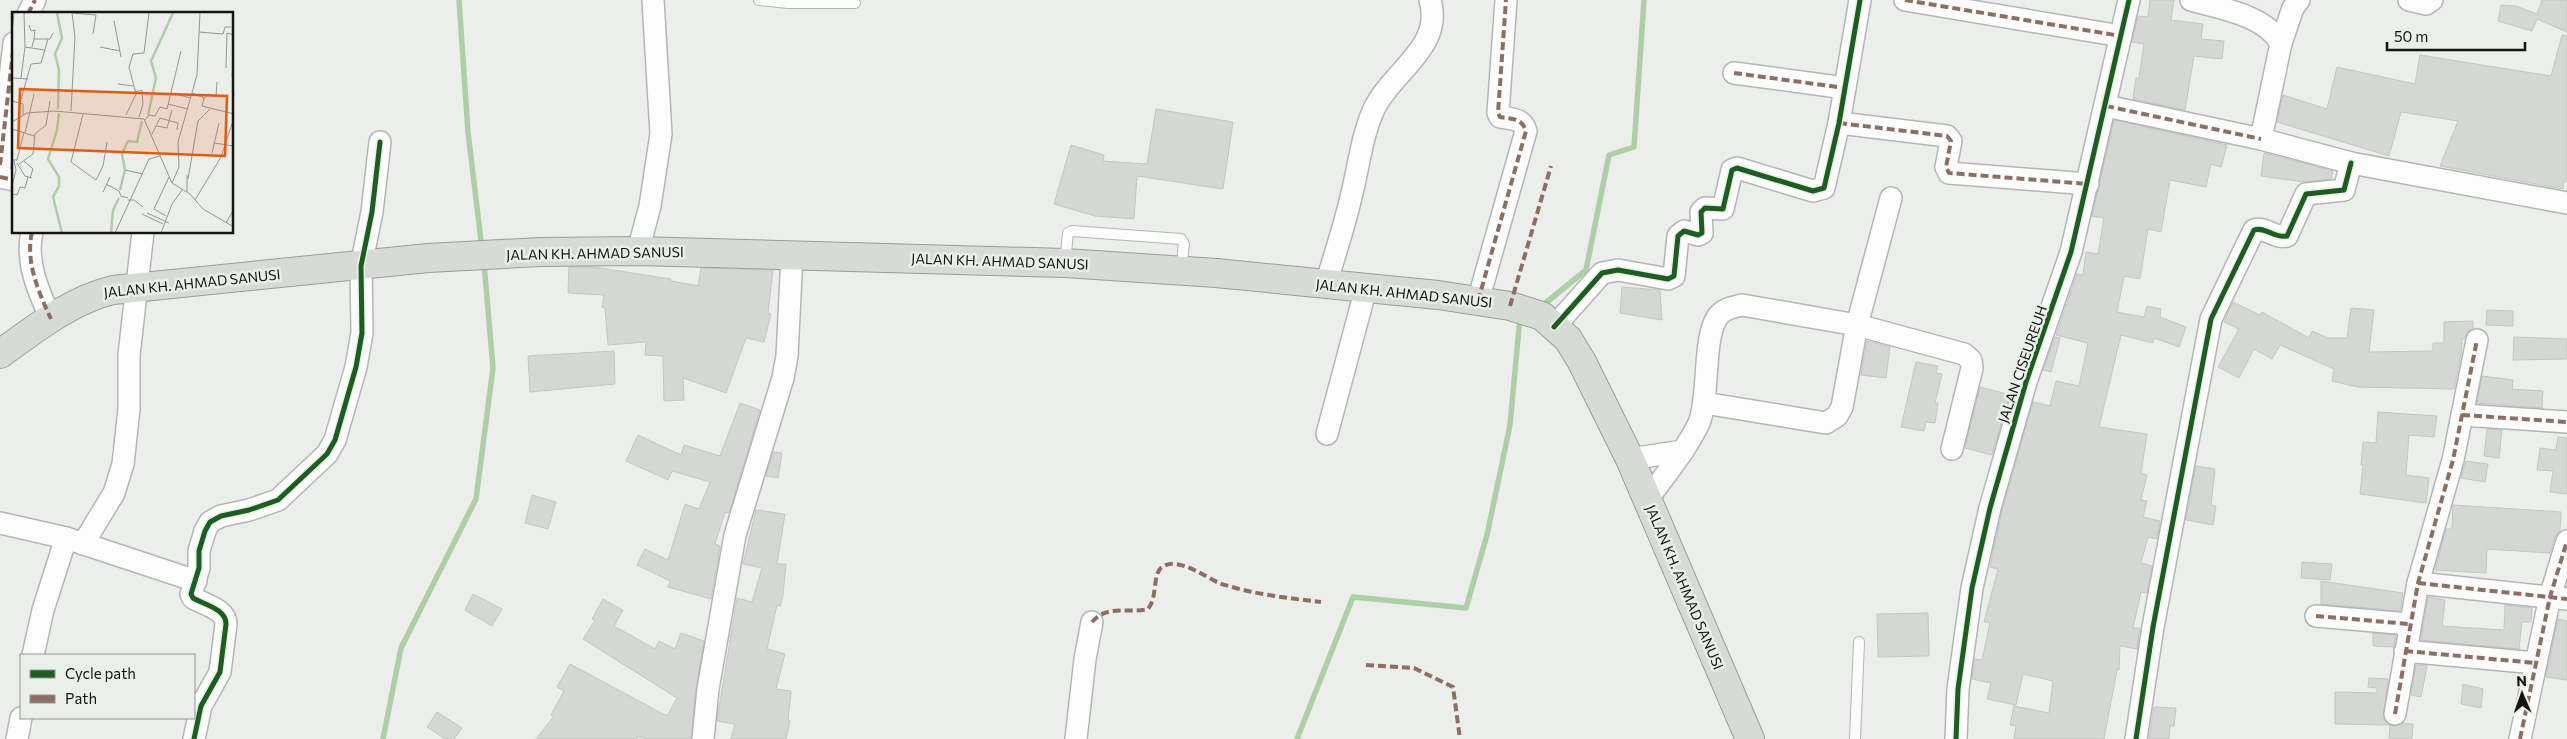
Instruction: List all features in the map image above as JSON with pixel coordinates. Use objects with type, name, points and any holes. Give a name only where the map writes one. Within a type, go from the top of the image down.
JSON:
[{"type":"highway","name":"JALAN KH. AHMAD SANUSI","points":[[0,354],[51,320],[94,295],[137,287],[428,258],[540,252],[638,251],[1065,263],[1326,284],[1510,306],[1548,322],[1568,339],[1582,362],[1630,459],[1750,739]]},
{"type":"street","points":[[29,12],[35,0]]},
{"type":"street","points":[[638,251],[650,206],[661,134],[653,0]]},
{"type":"street","points":[[1326,284],[1352,196],[1364,138],[1374,108],[1391,83],[1429,39],[1434,12],[1430,0]]},
{"type":"street","points":[[1478,301],[1526,131],[1524,125],[1519,120],[1500,117],[1498,113],[1506,0]]},
{"type":"street","points":[[1548,322],[1602,273],[1618,270],[1668,279],[1674,276],[1678,236],[1684,231],[1698,235],[1702,233],[1701,212],[1705,208],[1723,209],[1732,170],[1737,168],[1813,191],[1824,188],[1839,123],[1860,0]]},
{"type":"street","points":[[1905,0],[2121,36]]},
{"type":"street","name":"JALAN CISEUREUH","points":[[1956,739],[1958,689],[1972,588],[1990,508],[2026,382],[2071,252],[2129,0]]},
{"type":"street","points":[[2191,0],[2254,19],[2275,35]]},
{"type":"street","points":[[2261,139],[2275,35],[2299,0]]},
{"type":"street","points":[[2409,0],[2426,4],[2432,0]]},
{"type":"street","points":[[0,165],[12,61]]},
{"type":"street","points":[[1734,73],[1845,88]]},
{"type":"street","points":[[2106,106],[2261,139],[2351,163],[2567,203]]},
{"type":"street","points":[[1839,123],[1946,136],[1951,141],[1946,167],[1949,173],[2088,184]]},
{"type":"street","points":[[194,739],[201,706],[220,672],[226,624],[226,618],[222,613],[193,598],[191,594],[200,568],[198,551],[204,531],[210,522],[221,516],[249,510],[278,500],[327,454],[335,440],[356,367],[362,332],[362,266],[372,212],[380,142]]},
{"type":"street","points":[[2136,739],[2153,627],[2213,314],[2254,230],[2259,228],[2281,237],[2287,236],[2306,194],[2343,191],[2351,163]]},
{"type":"street","points":[[1704,403],[1826,423],[1837,416],[1842,407],[1856,326],[1892,198]]},
{"type":"street","points":[[32,234],[31,265],[51,320]]},
{"type":"street","points":[[33,654],[44,610],[75,541],[114,493],[122,464],[129,408],[129,355],[143,234]]},
{"type":"street","points":[[703,739],[708,689],[735,535],[783,378],[787,356],[792,255]]},
{"type":"street","points":[[1327,434],[1366,288]]},
{"type":"street","points":[[1647,500],[1683,451],[1699,422],[1704,403],[1706,371],[1716,318],[1727,309],[1742,305],[1856,326],[1952,349],[1964,354],[1971,360],[1972,368],[1952,449]]},
{"type":"street","points":[[2395,714],[2409,624],[2418,583],[2453,460],[2477,340]]},
{"type":"street","points":[[2462,415],[2567,422]]},
{"type":"street","points":[[1630,459],[1683,451]]},
{"type":"street","points":[[0,523],[75,541],[196,581]]},
{"type":"street","points":[[2520,739],[2536,663],[2559,598],[2567,541]]},
{"type":"street","points":[[2418,583],[2559,598]]},
{"type":"street","points":[[2316,616],[2409,624]]},
{"type":"street","points":[[1076,739],[1088,637],[1092,622]]},
{"type":"street","points":[[2405,651],[2536,663]]},
{"type":"street","points":[[17,739],[21,719]]},
{"type":"lane","points":[[759,0],[788,4],[855,3]]},
{"type":"lane","points":[[1855,739],[1859,642]]},
{"type":"building","points":[[2150,0],[2174,0],[2171,20],[2203,24],[2201,39],[2224,41],[2222,59],[2194,56],[2185,110],[2133,99],[2136,78],[2139,78],[2144,44],[2132,42],[2138,16],[2148,17]]},
{"type":"building","points":[[2542,0],[2567,0],[2567,32],[2537,19],[2532,31],[2498,21],[2501,5],[2516,6],[2537,14]]},
{"type":"building","points":[[2562,35],[2567,36],[2567,182],[2564,181],[2563,189],[2440,166],[2458,121],[2401,112],[2389,156],[2277,122],[2283,95],[2327,109],[2337,67],[2415,84],[2420,55],[2551,76]]},
{"type":"building","points":[[1156,109],[1233,122],[1223,189],[1137,176],[1134,219],[1095,216],[1054,204],[1071,145],[1104,155],[1103,161],[1147,164]]},
{"type":"building","points":[[2114,120],[2227,145],[2221,167],[2211,164],[2206,187],[2170,180],[2161,232],[2148,229],[2140,279],[2124,276],[2117,312],[2144,317],[2147,306],[2161,309],[2160,317],[2186,327],[2179,347],[2154,338],[2153,343],[2121,335],[2099,427],[2147,434],[2141,473],[2147,475],[2141,500],[2147,501],[2143,517],[2160,521],[2157,539],[2148,537],[2141,563],[2152,566],[2147,593],[2141,592],[2133,628],[2140,628],[2137,649],[2120,646],[2119,670],[2117,670],[2104,739],[2014,739],[2016,726],[2010,725],[2014,706],[2049,713],[2053,681],[2023,674],[2016,705],[1987,699],[1991,683],[1972,679],[1975,659],[1982,660],[1990,623],[1984,622],[1998,569],[1990,567],[2002,511],[2033,402],[2050,406],[2056,381],[2079,386],[2088,343],[2056,335],[2077,274],[2083,275],[2086,252],[2098,254],[2104,218],[2092,216]]},
{"type":"building","points":[[2264,153],[2333,171],[2331,179],[2304,182],[2261,176]]},
{"type":"building","points":[[569,267],[594,267],[671,279],[671,281],[698,286],[701,268],[773,270],[768,313],[771,314],[764,342],[746,338],[726,393],[683,378],[684,400],[664,401],[663,356],[645,355],[646,342],[608,345],[605,308],[602,307],[604,295],[568,293]]},
{"type":"building","points":[[1622,287],[1660,290],[1662,320],[1620,313]]},
{"type":"building","points":[[2233,302],[2260,315],[2262,312],[2309,338],[2312,331],[2328,338],[2347,338],[2351,308],[2374,310],[2369,352],[2433,351],[2433,343],[2444,343],[2444,322],[2473,321],[2473,328],[2462,339],[2454,389],[2357,387],[2332,381],[2334,369],[2280,345],[2272,359],[2254,349],[2239,378],[2218,367],[2239,329],[2224,322]]},
{"type":"building","points":[[2487,310],[2513,311],[2513,326],[2486,325]]},
{"type":"building","points":[[2055,337],[2060,338],[2051,372],[2043,370]]},
{"type":"building","points":[[2514,337],[2567,339],[2567,359],[2513,360]]},
{"type":"building","points":[[1867,341],[1890,347],[1886,378],[1861,375]]},
{"type":"building","points":[[614,351],[615,384],[530,392],[528,356]]},
{"type":"building","points":[[1916,362],[1938,366],[1936,373],[1942,374],[1935,403],[1938,403],[1935,423],[1926,422],[1924,431],[1901,427]]},
{"type":"building","points":[[2482,376],[2513,380],[2512,389],[2543,391],[2542,408],[2477,403]]},
{"type":"building","points":[[1980,387],[2007,394],[2009,397],[1992,455],[1965,448]]},
{"type":"building","points":[[740,403],[760,410],[729,513],[725,512],[715,544],[720,546],[711,599],[668,587],[670,581],[637,565],[645,549],[668,560],[685,504],[699,509],[710,482],[672,471],[668,480],[626,461],[638,435],[681,455],[684,445],[720,456]]},
{"type":"building","points":[[2378,412],[2437,416],[2434,437],[2409,435],[2406,475],[2429,478],[2426,503],[2360,494],[2363,442],[2376,443]]},
{"type":"building","points":[[2487,429],[2502,430],[2499,458],[2484,456]]},
{"type":"building","points":[[2558,437],[2567,438],[2567,494],[2550,492],[2553,471],[2537,470],[2540,448],[2556,450]]},
{"type":"building","points":[[773,452],[782,453],[778,478],[766,476]]},
{"type":"building","points":[[2466,461],[2488,464],[2485,482],[2461,478]]},
{"type":"building","points":[[2196,466],[2215,469],[2211,505],[2216,506],[2213,525],[2186,520]]},
{"type":"building","points":[[532,495],[556,502],[548,529],[525,523]]},
{"type":"building","points":[[2453,505],[2561,512],[2560,531],[2555,537],[2550,553],[2487,549],[2486,573],[2435,570],[2446,529],[2452,529]]},
{"type":"building","points":[[756,510],[785,514],[777,564],[786,564],[783,595],[780,606],[777,605],[767,649],[785,654],[776,689],[791,691],[788,720],[790,721],[786,739],[731,739],[735,724],[717,721],[737,598],[752,602],[762,568],[743,564]]},
{"type":"building","points":[[2302,562],[2332,564],[2330,580],[2301,578]]},
{"type":"building","points":[[2321,581],[2403,593],[2400,611],[2321,604]]},
{"type":"building","points":[[473,594],[502,609],[492,626],[465,610]]},
{"type":"building","points":[[2428,597],[2445,600],[2442,626],[2504,630],[2505,605],[2532,608],[2531,622],[2522,622],[2519,649],[2421,640]]},
{"type":"building","points":[[603,599],[623,610],[614,626],[655,649],[659,641],[675,649],[681,633],[704,641],[696,688],[691,739],[648,739],[638,737],[637,739],[536,739],[554,716],[551,715],[564,691],[557,687],[570,664],[667,716],[677,698],[583,639],[595,620],[592,619]]},
{"type":"building","points":[[1928,613],[1929,656],[1878,657],[1877,614]]},
{"type":"building","points":[[2558,619],[2567,621],[2567,680],[2546,677]]},
{"type":"building","points":[[2373,633],[2396,635],[2394,647],[2373,646]]},
{"type":"building","points":[[2416,665],[2427,666],[2421,697],[2411,695]]},
{"type":"building","points":[[2369,678],[2388,679],[2383,719],[2393,726],[2403,723],[2413,724],[2412,739],[2389,739],[2390,725],[2335,724],[2335,692],[2377,693],[2377,688],[2368,687]]},
{"type":"building","points":[[2463,684],[2483,689],[2481,708],[2461,704]]},
{"type":"building","points":[[2154,707],[2176,708],[2174,726],[2170,726],[2169,739],[2149,739]]},
{"type":"building","points":[[437,712],[462,728],[454,739],[445,739],[427,727]]},
{"type":"waterway","points":[[459,0],[468,132],[482,249]]},
{"type":"waterway","points":[[1542,306],[1586,270],[1609,155],[1634,147],[1644,0]]},
{"type":"waterway","points":[[383,739],[401,648],[476,499],[493,368],[484,263]]},
{"type":"waterway","points":[[1297,739],[1353,597],[1466,608],[1487,535],[1510,425],[1520,317]]},
{"type":"marked path","points":[[29,12],[35,0]]},
{"type":"marked path","points":[[1478,301],[1526,131],[1519,121],[1500,117],[1498,113],[1506,0]]},
{"type":"marked path","points":[[1905,0],[2121,36]]},
{"type":"marked path","points":[[0,165],[12,60]]},
{"type":"marked path","points":[[1734,73],[1845,88]]},
{"type":"marked path","points":[[2106,106],[2261,139]]},
{"type":"marked path","points":[[1839,123],[1947,136],[1951,141],[1946,167],[1949,173],[2088,184]]},
{"type":"marked path","points":[[1510,306],[1551,166]]},
{"type":"marked path","points":[[0,177],[12,180]]},
{"type":"marked path","points":[[32,234],[30,255],[34,277],[51,319]]},
{"type":"marked path","points":[[2395,714],[2418,583],[2453,460],[2477,340]]},
{"type":"marked path","points":[[2462,415],[2567,422]]},
{"type":"marked path","points":[[2520,739],[2550,597],[2567,541]]},
{"type":"marked path","points":[[1092,622],[1098,616],[1111,611],[1148,609],[1153,598],[1159,570],[1168,564],[1183,566],[1219,583],[1256,593],[1321,602]]},
{"type":"marked path","points":[[2418,583],[2567,599]]},
{"type":"marked path","points":[[2316,616],[2409,624]]},
{"type":"marked path","points":[[2405,651],[2536,663]]},
{"type":"marked path","points":[[1366,665],[1414,668],[1453,687],[1460,739]]},
{"type":"cycle path","points":[[1554,327],[1602,273],[1618,270],[1668,279],[1674,276],[1678,236],[1684,231],[1698,235],[1702,233],[1701,212],[1705,208],[1723,209],[1732,170],[1737,168],[1813,191],[1824,188],[1839,123],[1860,0]]},
{"type":"cycle path","points":[[1956,739],[1958,689],[1972,588],[1990,508],[2026,382],[2071,252],[2129,0]]},
{"type":"cycle path","points":[[194,739],[201,706],[220,672],[226,624],[223,615],[219,611],[193,598],[191,594],[199,568],[199,551],[205,531],[210,522],[221,516],[249,510],[278,500],[327,454],[335,440],[356,367],[362,333],[361,266],[372,212],[380,142]]},
{"type":"cycle path","points":[[2136,739],[2153,627],[2211,319],[2254,230],[2258,229],[2278,236],[2287,236],[2306,194],[2344,190],[2351,163]]}]
